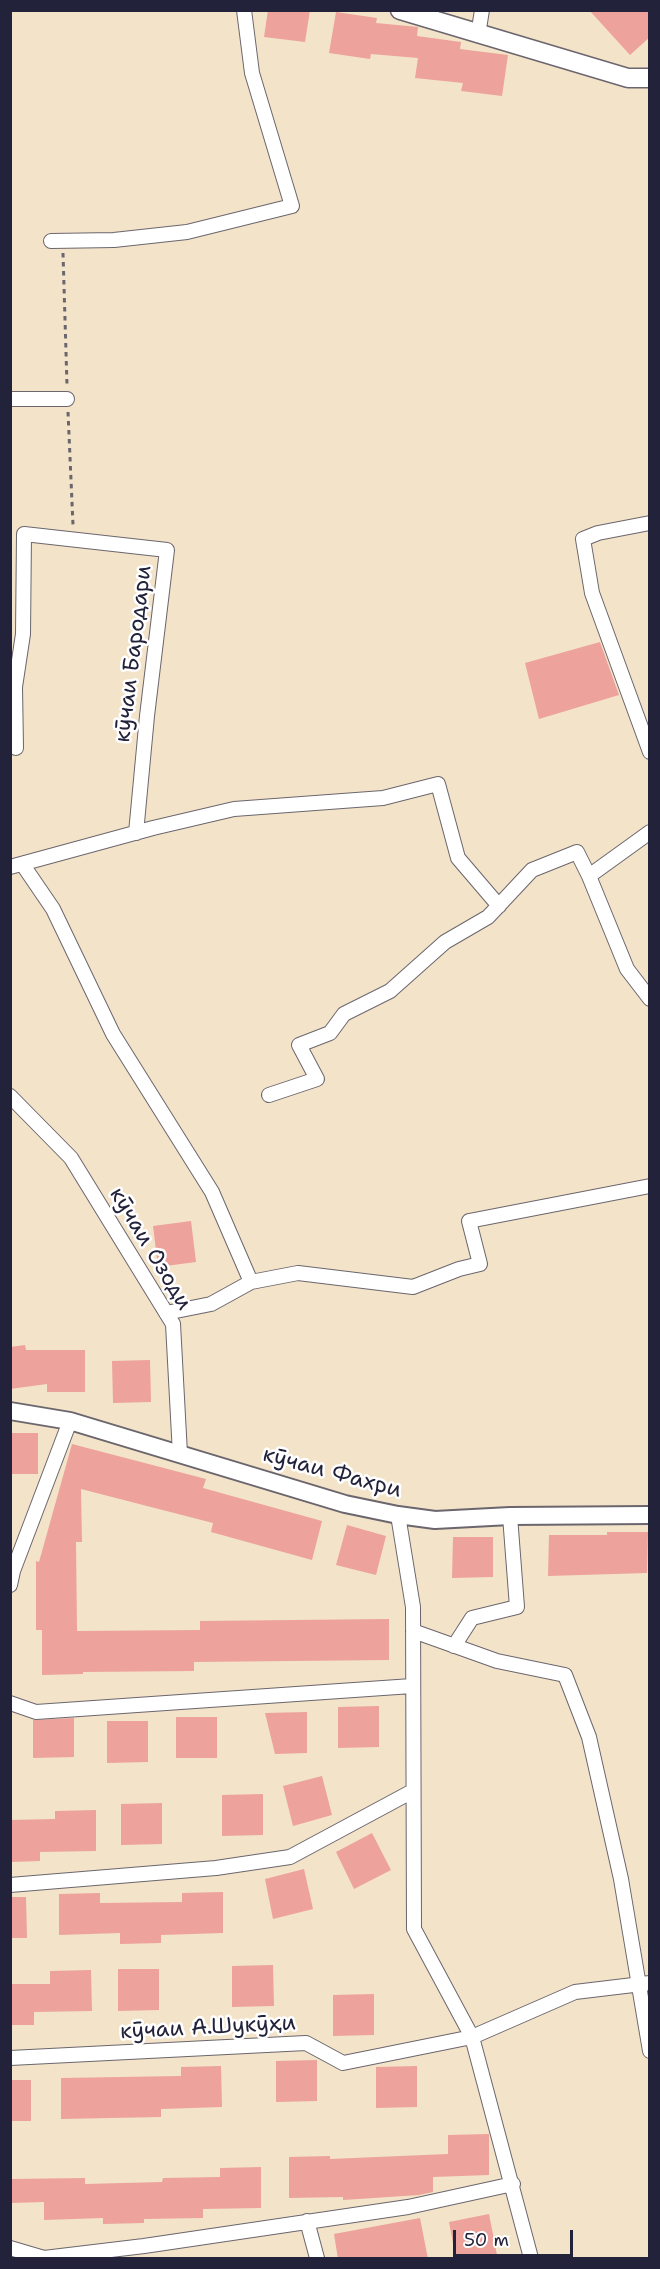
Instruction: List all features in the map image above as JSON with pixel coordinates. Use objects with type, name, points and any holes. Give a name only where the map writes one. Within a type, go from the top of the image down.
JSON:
[{"type":"main road","points":[[400,10],[628,78],[650,78]]},
{"type":"street","points":[[51,242],[114,240],[187,232],[292,206],[252,73],[244,10]]},
{"type":"street","points":[[478,35],[482,10]]},
{"type":"street","points":[[10,399],[68,399]]},
{"type":"street","points":[[650,523],[598,532],[583,539],[592,592],[650,752]]},
{"type":"street","name":"кӯчаи Бародари","points":[[16,748],[13,687],[23,634],[24,534],[167,550],[147,716],[136,833]]},
{"type":"street","points":[[251,1282],[212,1192],[113,1034],[53,909],[17,866],[234,809],[383,798],[438,784],[458,858],[499,906]]},
{"type":"street","points":[[590,876],[650,832]]},
{"type":"street","points":[[269,1095],[317,1079],[299,1045],[330,1033],[344,1014],[390,991],[446,942],[488,917],[532,870],[577,852],[590,876],[627,969],[650,999]]},
{"type":"street","name":"кӯчаи Озоди","points":[[10,1096],[70,1158],[173,1324],[180,1454]]},
{"type":"street","points":[[166,1313],[211,1304],[251,1282],[298,1273],[413,1287],[459,1269],[480,1264],[469,1221],[650,1186]]},
{"type":"street","name":"кӯчаи Фахри","points":[[10,1411],[70,1421],[345,1504],[398,1515],[435,1520],[510,1516],[650,1515]]},
{"type":"street","points":[[10,1585],[20,1551],[70,1421]]},
{"type":"street","points":[[398,1515],[413,1607],[411,1792],[414,1929],[472,2037],[513,2184],[531,2259]]},
{"type":"street","points":[[454,1646],[472,1618],[517,1607],[510,1516]]},
{"type":"street","points":[[413,1631],[497,1661],[565,1675],[589,1737],[645,1983],[650,2051]]},
{"type":"street","points":[[10,1702],[36,1712],[412,1686]]},
{"type":"street","points":[[10,1884],[216,1868],[290,1857],[411,1792]]},
{"type":"street","name":"кӯчаи А.Шукӯҳи","points":[[10,2058],[306,2043],[344,2063],[472,2037],[575,1992],[645,1983]]},
{"type":"street","points":[[10,2248],[44,2258],[106,2254],[408,2207],[513,2184]]},
{"type":"street","points":[[307,2221],[317,2259]]},
{"type":"building","points":[[268,10],[310,10],[305,42],[264,37]]},
{"type":"building","points":[[589,10],[650,10],[650,37],[630,55]]},
{"type":"building","points":[[336,12],[377,18],[376,23],[418,27],[417,36],[461,42],[460,49],[508,55],[502,96],[461,91],[463,83],[415,78],[418,58],[371,54],[370,59],[329,53]]},
{"type":"building","points":[[600,642],[619,695],[539,719],[525,663]]},
{"type":"building","points":[[191,1221],[196,1262],[158,1267],[153,1226]]},
{"type":"building","points":[[25,1345],[26,1350],[85,1350],[85,1392],[47,1392],[47,1384],[10,1389],[10,1347]]},
{"type":"building","points":[[150,1360],[151,1402],[113,1403],[112,1361]]},
{"type":"building","points":[[10,1433],[38,1433],[38,1474],[10,1474]]},
{"type":"building","points":[[72,1444],[206,1479],[203,1488],[322,1521],[312,1560],[211,1532],[213,1523],[81,1489],[82,1542],[76,1542],[77,1631],[200,1630],[200,1621],[389,1619],[389,1660],[194,1662],[194,1671],[83,1672],[83,1674],[42,1675],[42,1630],[36,1630],[36,1561],[39,1562]]},
{"type":"building","points":[[347,1525],[386,1536],[376,1575],[336,1565]]},
{"type":"building","points":[[607,1532],[648,1532],[647,1573],[548,1576],[549,1535],[607,1535]]},
{"type":"building","points":[[453,1537],[493,1537],[493,1577],[452,1578]]},
{"type":"building","points":[[379,1706],[379,1747],[338,1748],[338,1707]]},
{"type":"building","points":[[307,1712],[307,1753],[275,1754],[265,1713]]},
{"type":"building","points":[[176,1717],[217,1717],[217,1758],[176,1758]]},
{"type":"building","points":[[74,1718],[74,1757],[33,1758],[33,1720]]},
{"type":"building","points":[[107,1721],[148,1721],[148,1762],[107,1763]]},
{"type":"building","points":[[322,1776],[332,1815],[293,1826],[283,1786]]},
{"type":"building","points":[[263,1794],[263,1835],[222,1836],[222,1795]]},
{"type":"building","points":[[162,1803],[162,1844],[121,1845],[121,1804]]},
{"type":"building","points":[[96,1810],[96,1851],[40,1852],[40,1861],[10,1862],[10,1820],[55,1819],[55,1811]]},
{"type":"building","points":[[372,1833],[391,1870],[354,1889],[336,1852]]},
{"type":"building","points":[[304,1869],[313,1909],[273,1919],[265,1879]]},
{"type":"building","points":[[223,1892],[223,1933],[161,1935],[161,1943],[120,1944],[120,1933],[59,1935],[59,1894],[100,1893],[100,1903],[182,1902],[182,1893]]},
{"type":"building","points":[[10,1897],[26,1897],[27,1938],[10,1938]]},
{"type":"building","points":[[273,1965],[274,2006],[232,2007],[232,1966]]},
{"type":"building","points":[[118,1969],[159,1969],[159,2010],[118,2011]]},
{"type":"building","points":[[91,1970],[92,2011],[34,2012],[34,2025],[10,2025],[10,1984],[50,1984],[50,1971]]},
{"type":"building","points":[[374,1994],[374,2035],[333,2036],[333,1995]]},
{"type":"building","points":[[317,2060],[317,2101],[276,2102],[276,2061]]},
{"type":"building","points":[[221,2066],[222,2107],[161,2109],[161,2117],[61,2119],[61,2078],[181,2076],[181,2067]]},
{"type":"building","points":[[417,2066],[417,2107],[376,2108],[376,2067]]},
{"type":"building","points":[[10,2080],[31,2080],[31,2121],[10,2121]]},
{"type":"building","points":[[489,2134],[489,2175],[433,2177],[433,2192],[419,2195],[343,2200],[343,2197],[289,2198],[289,2157],[330,2156],[330,2159],[448,2154],[448,2135]]},
{"type":"building","points":[[261,2167],[261,2208],[203,2209],[203,2218],[144,2219],[144,2223],[103,2224],[103,2218],[44,2220],[44,2202],[10,2203],[10,2179],[85,2178],[85,2184],[162,2182],[163,2178],[220,2177],[220,2168]]},
{"type":"building","points":[[489,2214],[497,2255],[456,2259],[449,2222]]},
{"type":"building","points":[[420,2218],[428,2259],[338,2259],[334,2234]]}]
